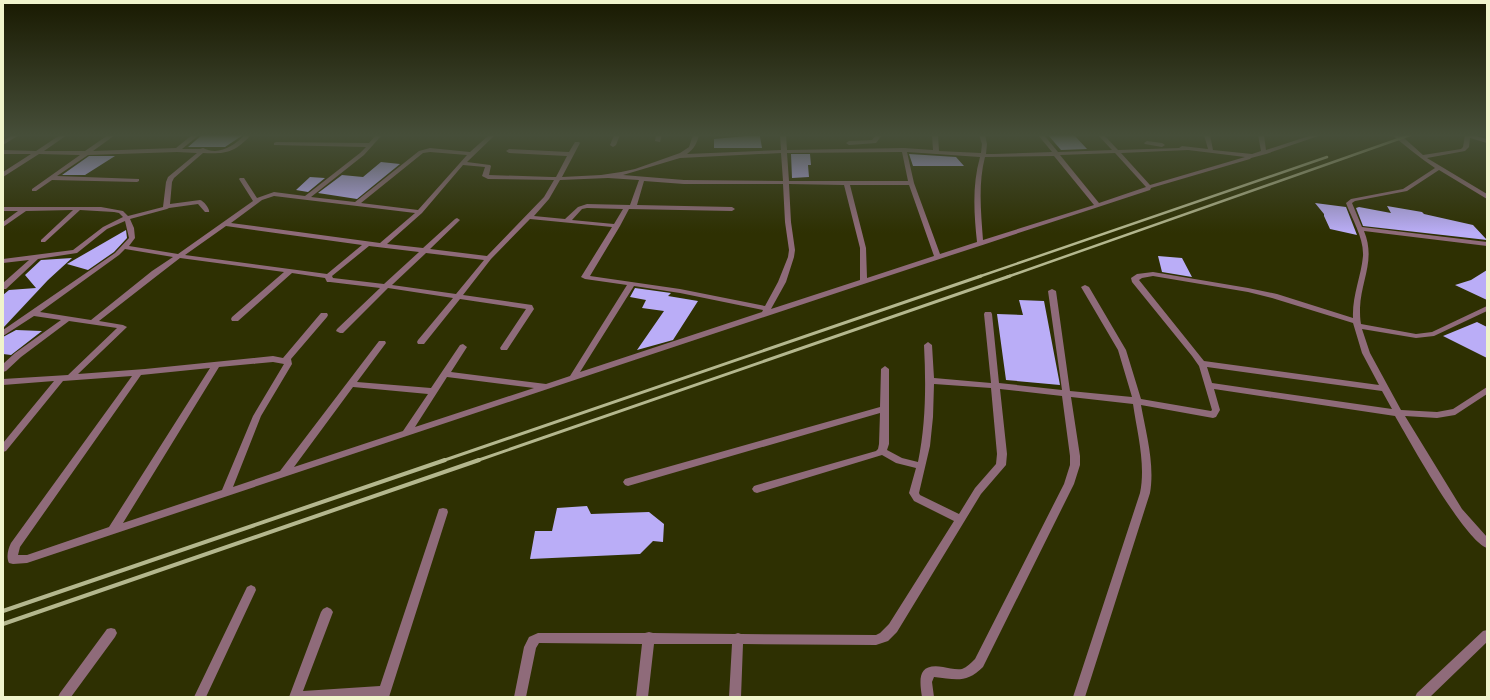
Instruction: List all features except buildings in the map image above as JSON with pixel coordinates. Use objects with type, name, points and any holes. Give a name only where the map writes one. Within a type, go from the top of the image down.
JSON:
[{"type":"street","points":[[3,175],[14,168]]},
{"type":"street","points":[[34,190],[66,168]]},
{"type":"street","points":[[167,206],[169,182],[171,177],[182,168]]},
{"type":"street","points":[[306,198],[345,168]]},
{"type":"street","points":[[356,204],[401,168]]},
{"type":"street","points":[[382,245],[420,212],[458,168]]},
{"type":"street","points":[[488,168],[485,176],[488,177],[558,178],[619,175],[642,168]]},
{"type":"street","points":[[421,342],[489,258],[547,198],[564,168]]},
{"type":"street","points":[[766,311],[782,282],[792,250],[786,168]]},
{"type":"street","points":[[908,168],[911,184],[938,257]]},
{"type":"street","points":[[980,243],[977,203],[981,168]]},
{"type":"street","points":[[1067,168],[1098,206]]},
{"type":"street","points":[[1131,168],[1149,187]]},
{"type":"street","points":[[138,373],[15,546],[13,560],[27,559],[766,311],[864,281],[1098,206],[1143,191],[1149,187],[1213,168]]},
{"type":"street","points":[[1487,197],[1439,168],[1404,190],[1353,200],[1349,203],[1365,242],[1366,256],[1356,308],[1356,323],[1366,353],[1399,413],[1458,512],[1487,544]]},
{"type":"street","points":[[608,176],[684,182],[911,184]]},
{"type":"street","points":[[51,178],[137,180]]},
{"type":"street","points":[[242,179],[257,202]]},
{"type":"street","points":[[642,179],[630,207],[584,277],[680,291],[766,311]]},
{"type":"street","points":[[847,183],[863,248],[864,281]]},
{"type":"street","points":[[94,322],[180,256],[257,202],[271,195],[420,212]]},
{"type":"street","points":[[3,261],[74,252],[105,228],[126,218],[167,206],[200,202],[207,211]]},
{"type":"street","points":[[567,221],[584,206],[732,209]]},
{"type":"street","points":[[3,209],[113,210],[121,212],[126,218],[132,238],[125,247],[3,334]]},
{"type":"street","points":[[3,225],[24,209]]},
{"type":"street","points":[[43,241],[78,209]]},
{"type":"street","points":[[528,217],[617,226]]},
{"type":"street","points":[[340,331],[423,250],[457,220]]},
{"type":"street","points":[[226,224],[368,244],[489,258]]},
{"type":"street","points":[[1360,229],[1487,244]]},
{"type":"street","points":[[328,276],[368,244]]},
{"type":"street","points":[[125,247],[328,276],[330,280],[386,286],[529,307],[530,309],[504,348]]},
{"type":"street","points":[[3,288],[36,257]]},
{"type":"street","points":[[234,318],[290,271]]},
{"type":"street","points":[[930,381],[996,386],[1136,401],[1213,415],[1216,410],[1201,363],[1135,280],[1135,278],[1140,276],[1153,274],[1248,290],[1281,298],[1356,323],[1416,336],[1434,334],[1487,308]]},
{"type":"street","points":[[573,377],[632,284]]},
{"type":"street","points":[[1079,697],[1145,493],[1147,482],[1146,464],[1136,401],[1122,350],[1084,287]]},
{"type":"street","points":[[928,697],[926,679],[932,671],[964,675],[972,672],[979,664],[1068,484],[1075,465],[1067,394],[1052,291]]},
{"type":"street","points":[[1478,312],[1487,316]]},
{"type":"street","points":[[3,450],[65,378],[123,326],[32,313]]},
{"type":"street","points":[[520,697],[530,648],[533,641],[538,638],[649,637],[876,640],[884,637],[893,628],[978,491],[1002,461],[988,314]]},
{"type":"street","points":[[286,360],[324,315]]},
{"type":"street","points":[[3,369],[18,355],[68,318]]},
{"type":"street","points":[[284,473],[382,343]]},
{"type":"street","points":[[928,345],[930,381],[929,423],[914,493],[917,498],[960,519]]},
{"type":"street","points":[[406,432],[432,391],[463,347]]},
{"type":"street","points":[[3,382],[138,373],[273,358],[286,360]]},
{"type":"street","points":[[226,492],[257,416],[288,364],[286,360]]},
{"type":"street","points":[[1201,363],[1386,389]]},
{"type":"street","points":[[113,530],[216,365]]},
{"type":"street","points":[[757,489],[882,451],[884,444],[885,369]]},
{"type":"street","points":[[444,374],[546,386]]},
{"type":"street","points":[[351,384],[432,391]]},
{"type":"street","points":[[1208,385],[1399,413],[1437,415],[1455,412],[1487,390]]},
{"type":"street","points":[[628,482],[884,409]]},
{"type":"street","points":[[882,451],[899,461],[921,466]]},
{"type":"street","points":[[298,697],[384,695],[443,512]]},
{"type":"street","points":[[200,697],[251,590]]},
{"type":"street","points":[[295,697],[328,612]]},
{"type":"street","points":[[64,697],[111,633]]},
{"type":"street","points":[[1421,697],[1487,635]]},
{"type":"street","points":[[642,697],[649,637]]},
{"type":"street","points":[[735,697],[738,638]]},
{"type":"railway","points":[[978,277],[1296,168]]},
{"type":"railway","points":[[1007,277],[1317,168]]},
{"type":"railway","points":[[442,461],[981,276]]},
{"type":"railway","points":[[476,461],[1010,276]]},
{"type":"railway","points":[[3,611],[445,460]]},
{"type":"railway","points":[[3,624],[479,460]]}]
